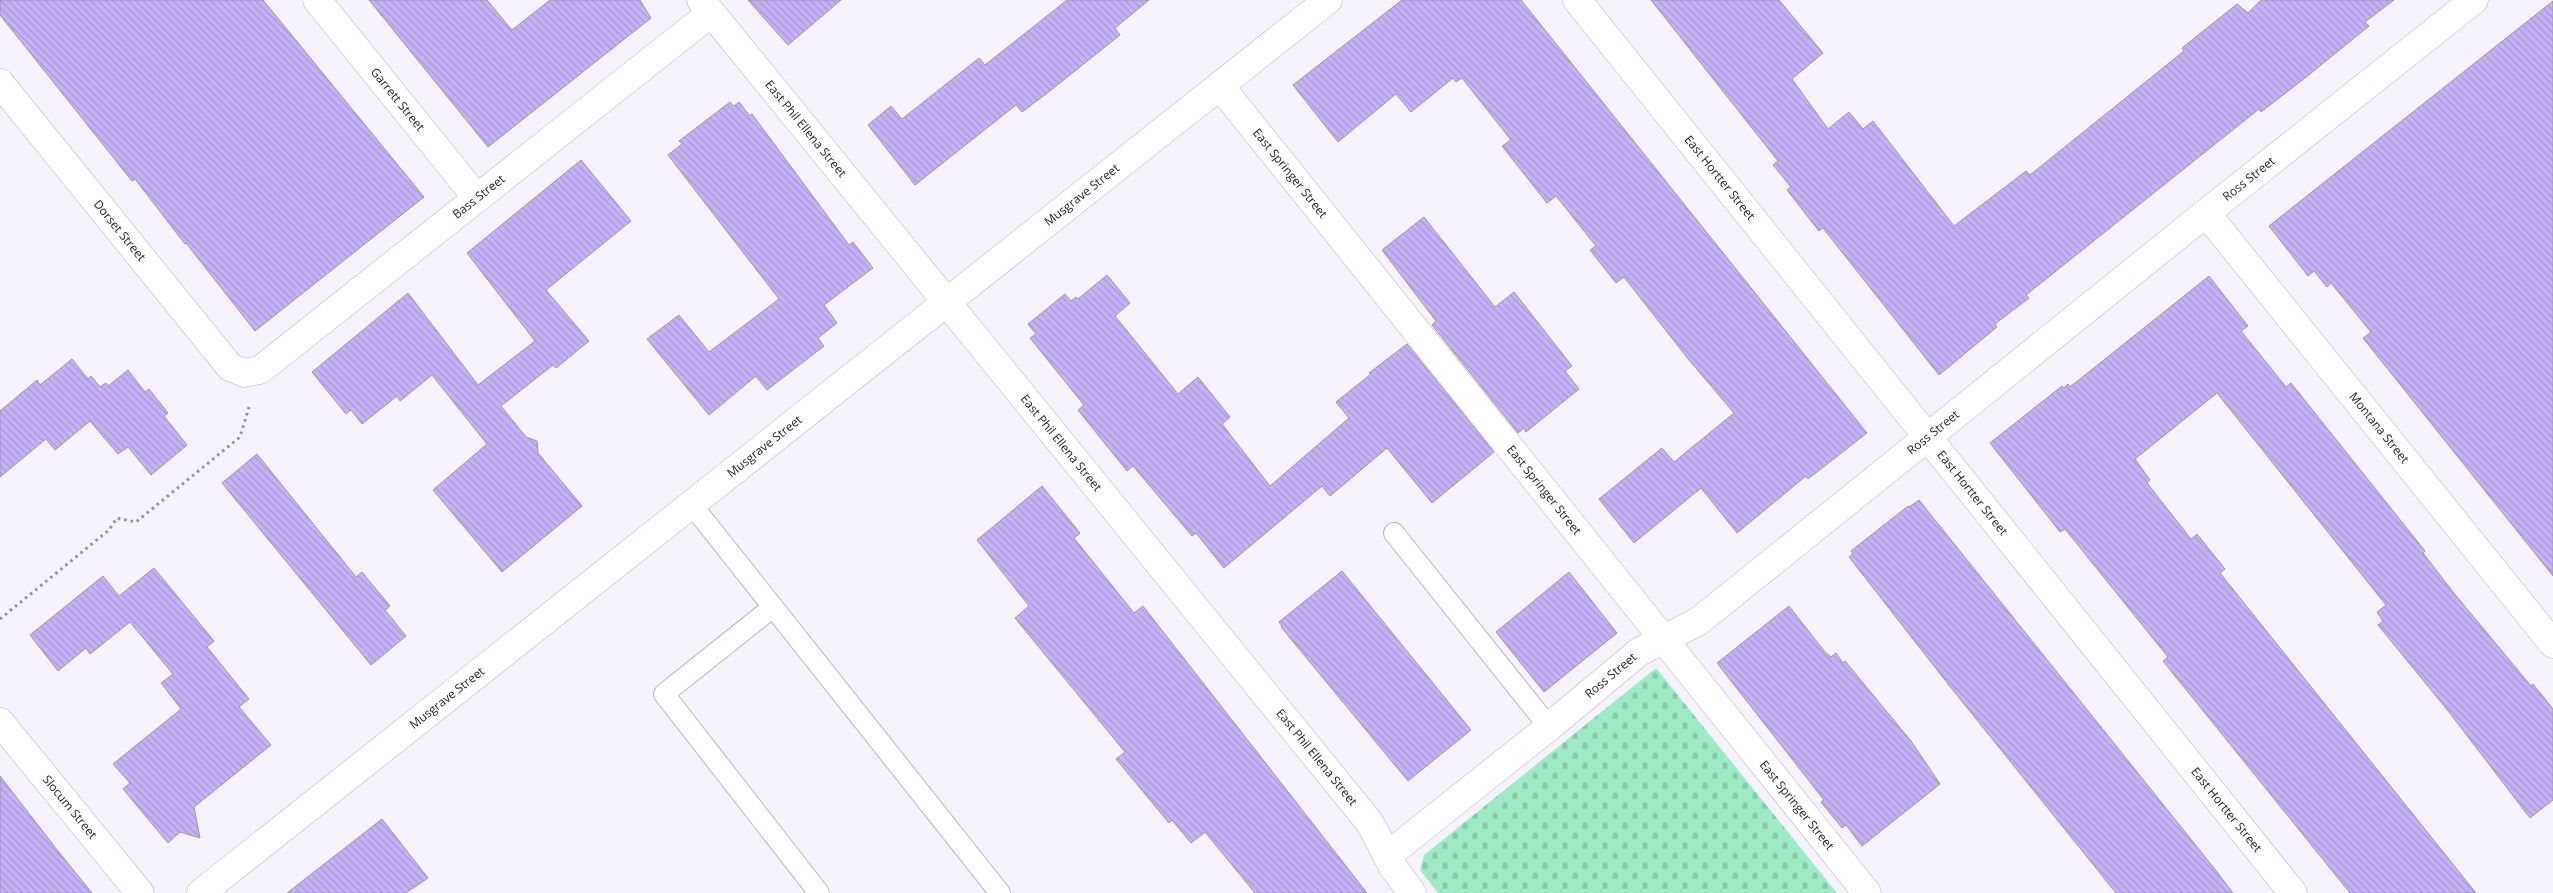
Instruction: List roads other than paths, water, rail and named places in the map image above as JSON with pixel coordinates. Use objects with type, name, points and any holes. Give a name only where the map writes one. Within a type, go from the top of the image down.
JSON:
[{"type":"street","name":"Garrett Street","points":[[317,0],[477,198]]},
{"type":"street","name":"Musgrave Street","points":[[201,893],[1328,0]]},
{"type":"street","name":"East Hortter Street","points":[[1578,0],[2293,893]]},
{"type":"street","name":"Ross Street","points":[[1388,855],[1549,727],[1639,652],[1698,621],[2206,212],[2474,0]]},
{"type":"street","name":"Bass Street","points":[[244,373],[260,370],[477,198],[706,7]]},
{"type":"street","name":"East Phil Ellena Street","points":[[706,7],[1370,823],[1412,893]]},
{"type":"street","name":"Dorset Street","points":[[0,83],[230,367],[244,373]]},
{"type":"street","name":"East Springer Street","points":[[1220,86],[1663,640],[1692,672],[1867,893]]},
{"type":"street","name":"Montana Street","points":[[2206,212],[2553,644]]},
{"type":"street","name":"Slocum Street","points":[[0,722],[140,893]]},
{"type":"lane","points":[[692,505],[1000,893]]},
{"type":"lane","points":[[1394,533],[1549,727]]},
{"type":"lane","points":[[773,607],[664,694],[819,893]]}]
